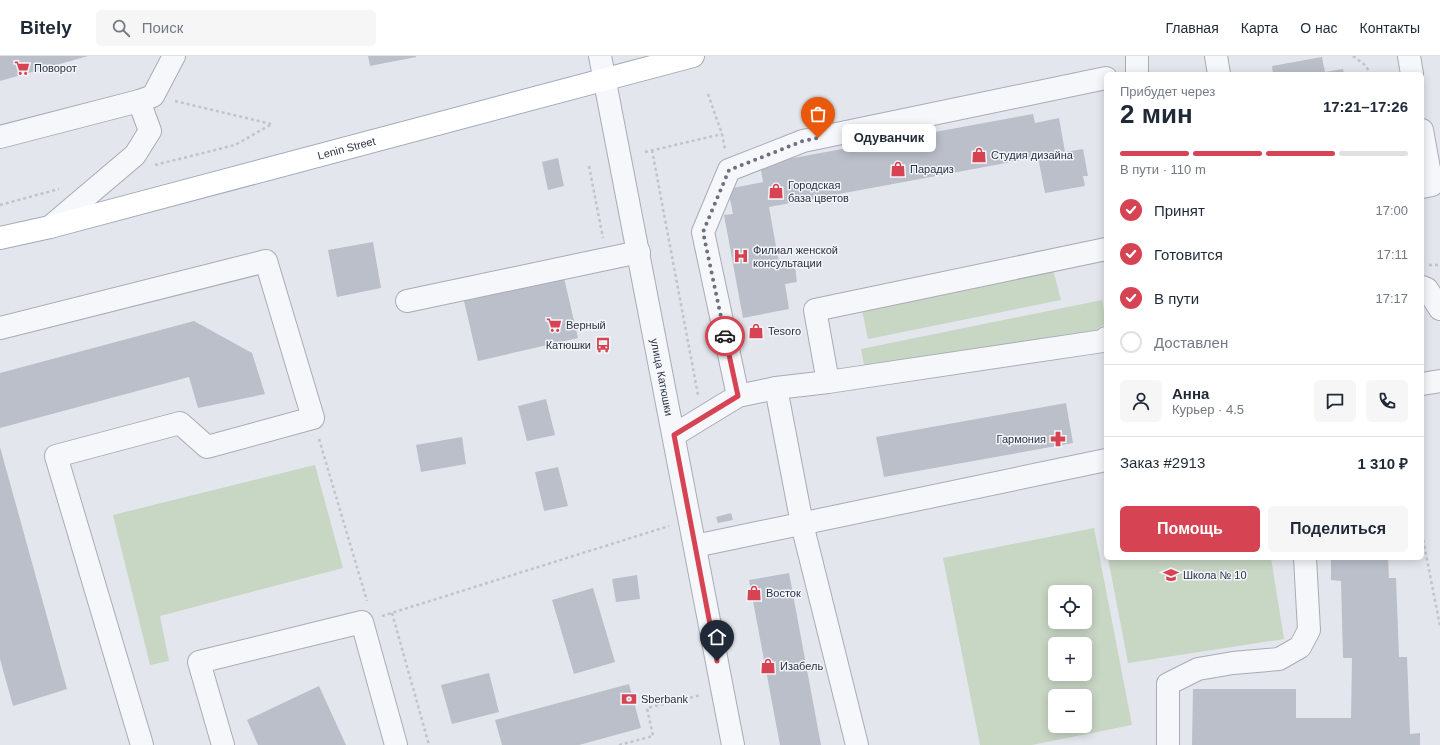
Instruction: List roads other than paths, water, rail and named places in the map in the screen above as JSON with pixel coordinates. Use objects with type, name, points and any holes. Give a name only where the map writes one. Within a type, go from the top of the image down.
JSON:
[{"type":"main road","name":"Lenin Street","points":[[0,238],[50,227],[693,56]]},
{"type":"street","points":[[0,137],[139,101],[153,96],[174,56]]},
{"type":"street","name":"улица Катюшки","points":[[600,56],[733,745]]},
{"type":"street","points":[[1216,56],[1219,72]]},
{"type":"street","points":[[1409,56],[1412,72]]},
{"type":"street","points":[[738,396],[703,232],[729,170],[803,141],[1104,78]]},
{"type":"street","points":[[50,227],[135,155],[150,131],[139,101]]},
{"type":"street","points":[[1424,142],[1431,185]]},
{"type":"street","points":[[828,382],[815,310],[1104,249]]},
{"type":"street","points":[[407,302],[638,252]]},
{"type":"street","points":[[0,328],[266,261],[313,418],[207,447],[180,423],[56,456],[142,745]]},
{"type":"street","points":[[1424,288],[1428,289],[1440,310]]},
{"type":"street","points":[[674,435],[738,396],[776,388],[1104,345]]},
{"type":"street","points":[[1424,384],[1440,381]]},
{"type":"street","points":[[776,388],[802,524],[857,745]]},
{"type":"street","points":[[695,546],[1104,460]]},
{"type":"street","points":[[1168,745],[1168,684],[1198,669],[1279,660],[1300,647],[1309,630],[1305,560]]},
{"type":"street","points":[[223,745],[199,662],[367,620],[396,745]]},
{"type":"place","name":"Поворот","points":[[22,68]]},
{"type":"place","name":"Одуванчик","points":[[818,138]]},
{"type":"place","name":"Студия дизайна","points":[[979,155]]},
{"type":"place","name":"Парадиз","points":[[898,169]]},
{"type":"place","name":"Городская база цветов","points":[[776,191]]},
{"type":"place","name":"Филиал женской консультации","points":[[741,256]]},
{"type":"place","name":"Верный","points":[[554,325]]},
{"type":"place","name":"Tesoro","points":[[756,331]]},
{"type":"place","name":"Катюшки","points":[[603,345]]},
{"type":"place","name":"Гармония","points":[[1058,439]]},
{"type":"place","name":"Школа № 10","points":[[1171,575]]},
{"type":"place","name":"Восток","points":[[754,593]]},
{"type":"place","name":"Изабель","points":[[768,666]]},
{"type":"place","name":"Sberbank","points":[[629,699]]}]
